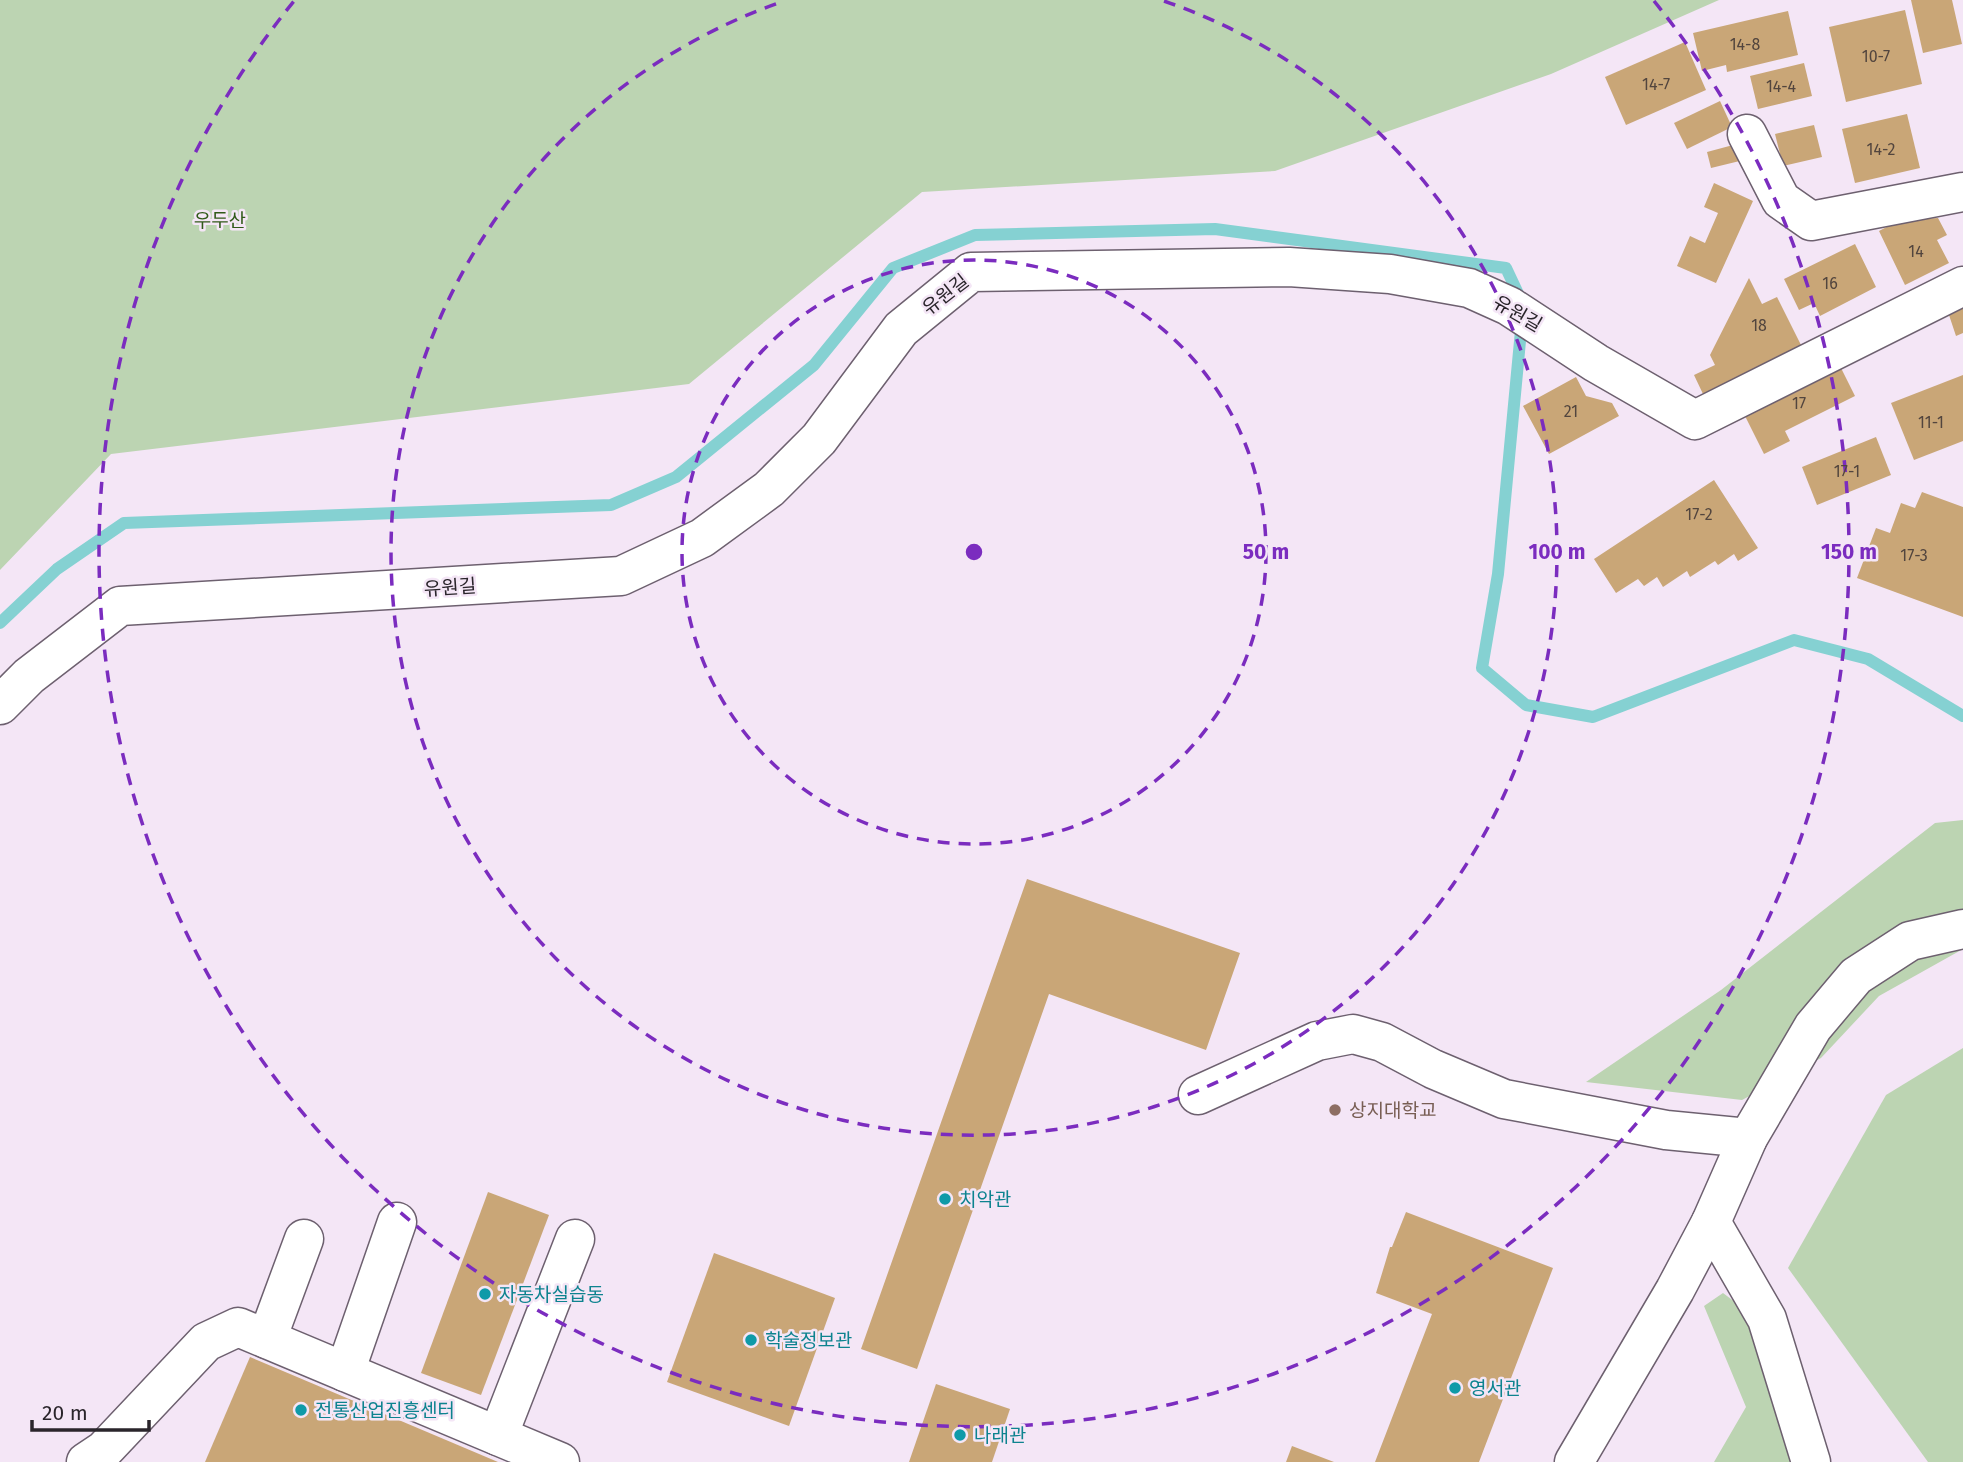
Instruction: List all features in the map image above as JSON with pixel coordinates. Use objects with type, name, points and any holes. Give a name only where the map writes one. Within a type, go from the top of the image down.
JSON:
[{"type":"street","points":[[1747,134],[1781,200],[1811,221],[1963,192]]},
{"type":"street","name":"유원길","points":[[0,705],[29,676],[120,606],[621,576],[702,538],[769,489],[819,439],[901,329],[971,272],[1289,267],[1390,274],[1469,288],[1509,306],[1695,420],[1963,286]]},
{"type":"street","points":[[1574,1462],[1711,1222],[1748,1138],[1813,1027],[1856,976],[1910,942],[1963,929]]},
{"type":"street","points":[[1198,1095],[1317,1041],[1353,1034],[1382,1042],[1433,1069],[1504,1099],[1666,1130],[1748,1138]]},
{"type":"street","points":[[345,1371],[397,1222]]},
{"type":"street","points":[[1711,1222],[1767,1319],[1811,1462]]},
{"type":"street","points":[[267,1339],[304,1239]]},
{"type":"street","points":[[498,1436],[575,1239]]},
{"type":"street","points":[[86,1462],[104,1450],[206,1342],[238,1327],[560,1462]]},
{"type":"green space","name":"우두산","points":[[0,0],[1719,0],[1551,74],[1275,171],[922,192],[689,384],[111,454],[0,570]]},
{"type":"green space","points":[[1963,820],[1963,949],[1879,996],[1821,1058],[1742,1100],[1586,1082],[1721,990],[1935,823]]},
{"type":"green space","points":[[1963,1048],[1963,1462],[1928,1462],[1788,1268],[1886,1095]]},
{"type":"green space","points":[[1723,1293],[1743,1308],[1783,1415],[1793,1462],[1714,1462],[1746,1407],[1704,1306]]},
{"type":"building","points":[[1911,0],[1952,0],[1962,44],[1923,53]]},
{"type":"building","points":[[1905,10],[1922,84],[1846,102],[1829,27]]},
{"type":"building","points":[[1788,11],[1798,55],[1727,72],[1726,65],[1702,71],[1693,33]]},
{"type":"building","points":[[1685,42],[1706,90],[1626,125],[1605,77]]},
{"type":"building","points":[[1804,63],[1812,96],[1758,109],[1750,76]]},
{"type":"building","points":[[1720,101],[1732,127],[1687,149],[1674,123]]},
{"type":"building","points":[[1907,114],[1920,168],[1855,183],[1842,129]]},
{"type":"building","points":[[1814,125],[1822,157],[1783,166],[1775,134]]},
{"type":"building","points":[[1748,141],[1752,158],[1711,168],[1707,152]]},
{"type":"building","points":[[1714,183],[1753,201],[1716,283],[1677,266],[1690,236],[1705,243],[1718,213],[1704,207]]},
{"type":"building","points":[[1938,218],[1947,235],[1937,240],[1949,263],[1905,285],[1879,231],[1900,220]]},
{"type":"building","points":[[1855,244],[1876,287],[1820,316],[1814,303],[1799,310],[1784,279]]},
{"type":"building","points":[[1749,278],[1762,304],[1777,297],[1801,345],[1703,394],[1694,375],[1715,365],[1710,355]]},
{"type":"building","points":[[1963,297],[1963,333],[1956,336],[1945,303]]},
{"type":"building","points":[[1838,362],[1855,396],[1785,431],[1790,441],[1764,454],[1742,410]]},
{"type":"building","points":[[1963,375],[1963,441],[1914,460],[1891,403]]},
{"type":"building","points":[[1576,377],[1586,396],[1612,403],[1619,416],[1549,454],[1523,406]]},
{"type":"building","points":[[1876,437],[1891,475],[1817,505],[1802,467]]},
{"type":"building","points":[[1714,480],[1758,548],[1738,561],[1734,554],[1718,565],[1715,561],[1690,577],[1687,571],[1663,587],[1657,577],[1644,586],[1638,579],[1616,593],[1594,559]]},
{"type":"building","points":[[1922,492],[1963,507],[1963,617],[1857,578],[1876,528],[1890,533],[1901,503],[1915,508]]},
{"type":"building","name":"치악관","points":[[1027,879],[1240,953],[1206,1050],[1049,994],[917,1369],[861,1349]]},
{"type":"building","name":"자동차실습동","points":[[488,1192],[549,1215],[481,1395],[421,1373]]},
{"type":"building","name":"영서관","points":[[1406,1212],[1553,1268],[1479,1462],[1375,1462],[1432,1314],[1376,1293],[1390,1247]]},
{"type":"building","name":"학술정보관","points":[[714,1253],[835,1298],[789,1426],[667,1382]]},
{"type":"building","name":"전통산업진흥센터","points":[[250,1357],[498,1462],[205,1462]]},
{"type":"building","name":"나래관","points":[[936,1384],[1010,1409],[992,1462],[909,1462]]},
{"type":"building","points":[[1292,1446],[1334,1462],[1286,1462]]},
{"type":"waterway","points":[[0,623],[57,569],[124,523],[611,505],[676,477],[814,365],[893,268],[975,235],[1215,229],[1506,268],[1522,302]]},
{"type":"waterway","points":[[1522,320],[1498,574],[1482,668],[1526,705],[1593,717],[1794,640],[1868,659],[1963,716]]},
{"type":"place","name":"상지대학교","points":[[1335,1110]]},
{"type":"place","name":"치악관","points":[[945,1199]]},
{"type":"place","name":"자동차실습동","points":[[485,1294]]},
{"type":"place","name":"학술정보관","points":[[751,1340]]},
{"type":"place","name":"영서관","points":[[1455,1388]]},
{"type":"place","name":"전통산업진흥센터","points":[[301,1410]]},
{"type":"place","name":"나래관","points":[[960,1435]]}]
